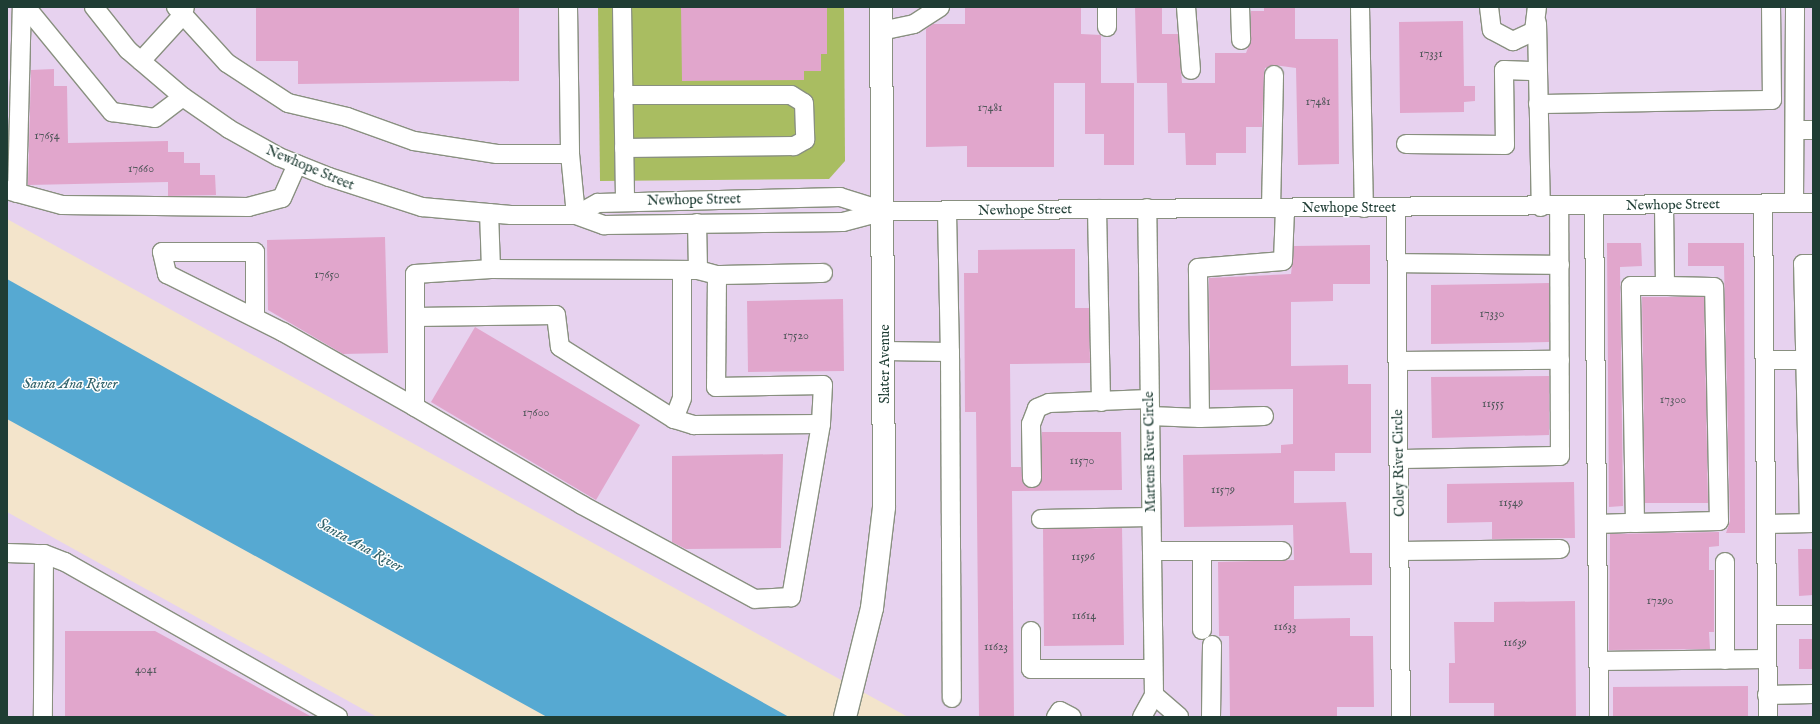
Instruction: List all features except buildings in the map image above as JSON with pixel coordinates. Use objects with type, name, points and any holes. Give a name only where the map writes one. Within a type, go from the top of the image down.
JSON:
[{"type":"main road","name":"Slater Avenue","points":[[845,717],[872,608],[884,507],[885,211],[881,7]]},
{"type":"street","points":[[22,7],[12,191],[62,205],[248,207],[282,198],[297,164]]},
{"type":"street","points":[[26,7],[112,112],[155,118],[183,97]]},
{"type":"street","name":"Newhope Street","points":[[94,7],[141,61],[183,97],[229,128],[297,164],[376,195],[422,207],[489,213],[576,215],[604,225],[843,222],[885,211],[947,212],[1147,208],[1541,207],[1813,203]]},
{"type":"street","points":[[568,7],[570,154],[576,215]]},
{"type":"street","points":[[622,7],[622,95],[625,202]]},
{"type":"street","points":[[881,30],[914,24],[940,7]]},
{"type":"street","points":[[1107,7],[1107,27]]},
{"type":"street","points":[[1186,7],[1191,70]]},
{"type":"street","points":[[1240,7],[1241,40]]},
{"type":"street","points":[[1360,7],[1364,208]]},
{"type":"street","points":[[1489,7],[1490,27],[1505,40],[1521,40],[1537,15]]},
{"type":"street","points":[[1538,104],[1772,100],[1770,7]]},
{"type":"street","points":[[1794,203],[1795,7]]},
{"type":"street","points":[[141,61],[181,10],[227,63],[288,103],[347,117],[414,141],[497,154],[570,154]]},
{"type":"street","points":[[1537,15],[1541,207]]},
{"type":"street","points":[[1406,144],[1505,145],[1504,70],[1537,71]]},
{"type":"street","points":[[1200,418],[1198,268],[1283,261],[1278,208],[1274,76]]},
{"type":"street","points":[[622,95],[791,95],[804,103],[805,140],[794,146],[624,148]]},
{"type":"street","points":[[1795,130],[1813,130]]},
{"type":"street","name":"Newhope Street","points":[[576,215],[598,203],[840,197],[885,211]]},
{"type":"street","points":[[1764,204],[1768,717]]},
{"type":"street","points":[[1664,205],[1665,286]]},
{"type":"street","points":[[1399,459],[1560,456],[1559,206]]},
{"type":"street","points":[[1594,206],[1599,717]]},
{"type":"street","name":"Martens River Circle","points":[[1147,208],[1154,695]]},
{"type":"street","name":"Coley River Circle","points":[[1396,208],[1401,717]]},
{"type":"street","points":[[1097,209],[1101,402]]},
{"type":"street","points":[[947,212],[950,352],[952,698]]},
{"type":"street","points":[[489,213],[491,269]]},
{"type":"street","points":[[674,419],[682,398],[690,270],[697,223]]},
{"type":"street","points":[[254,317],[254,252],[162,252],[167,274],[254,317],[415,407],[582,505],[755,599],[791,597],[821,424],[823,385],[716,387],[717,275]]},
{"type":"street","points":[[1397,263],[1560,265]]},
{"type":"street","points":[[1766,524],[1811,523],[1809,360],[1803,264],[1813,264]]},
{"type":"street","points":[[415,407],[415,274],[491,269],[690,270],[717,275],[823,273]]},
{"type":"street","points":[[1597,524],[1719,521],[1714,287],[1631,286],[1636,523]]},
{"type":"street","points":[[415,317],[556,315],[560,347],[674,419],[694,425],[821,424]]},
{"type":"street","points":[[885,351],[950,352]]},
{"type":"street","points":[[1398,361],[1560,360]]},
{"type":"street","points":[[1765,360],[1809,360]]},
{"type":"street","points":[[1032,478],[1031,424],[1037,408],[1049,403],[1101,402],[1150,408],[1200,418],[1264,416]]},
{"type":"street","points":[[1041,519],[1151,518]]},
{"type":"street","points":[[1400,551],[1560,549]]},
{"type":"street","points":[[1152,551],[1282,551]]},
{"type":"street","points":[[1202,551],[1202,630]]},
{"type":"street","points":[[7,553],[44,554],[65,562],[338,717]]},
{"type":"street","points":[[43,717],[44,554]]},
{"type":"street","points":[[1725,562],[1725,660]]},
{"type":"street","points":[[1767,616],[1813,615]]},
{"type":"street","points":[[1031,631],[1031,668],[1153,669]]},
{"type":"street","points":[[1211,717],[1212,645]]},
{"type":"street","points":[[1598,661],[1767,659]]},
{"type":"street","points":[[1768,695],[1813,694]]},
{"type":"street","points":[[1142,717],[1154,695],[1179,717]]},
{"type":"street","points":[[1056,717],[1060,711],[1072,717]]},
{"type":"shaded area","points":[[7,7],[1813,7],[1813,717],[908,717],[7,219]]},
{"type":"shaded area","points":[[7,512],[377,717],[7,717]]},
{"type":"green space","points":[[598,7],[844,7],[845,161],[829,179],[600,181]]},
{"type":"water","name":"Santa Ana River","points":[[7,279],[789,717],[547,717],[7,419]]}]
